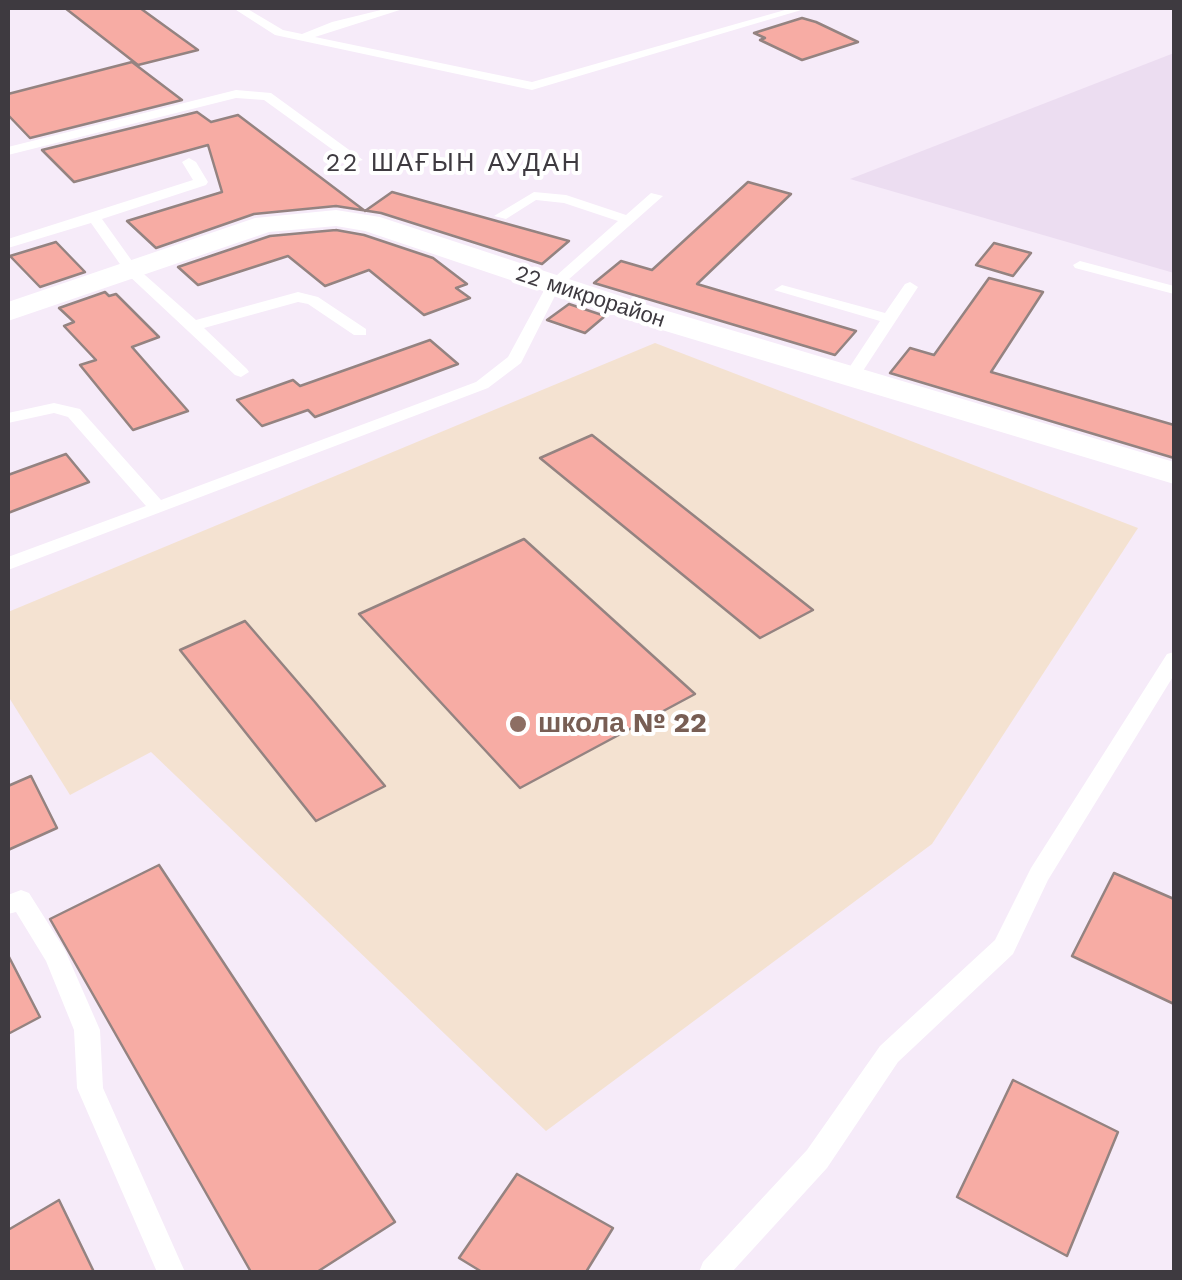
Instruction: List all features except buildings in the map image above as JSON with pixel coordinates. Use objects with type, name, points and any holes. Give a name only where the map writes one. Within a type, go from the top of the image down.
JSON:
[{"type":"street","name":"22 микрорайон","points":[[8,312],[265,224],[336,218],[370,223],[553,286],[1174,473]]},
{"type":"lane","points":[[239,8],[279,33],[532,86],[802,8]]},
{"type":"lane","points":[[303,38],[336,24],[401,8]]},
{"type":"lane","points":[[8,151],[236,94],[267,96],[356,160]]},
{"type":"lane","points":[[8,244],[201,182],[189,162]]},
{"type":"lane","points":[[502,216],[534,196],[566,199],[628,220]]},
{"type":"lane","points":[[8,564],[482,385],[515,360],[553,286],[656,196]]},
{"type":"lane","points":[[94,217],[132,271],[241,372]]},
{"type":"lane","points":[[1080,266],[1174,290]]},
{"type":"lane","points":[[850,377],[910,287]]},
{"type":"lane","points":[[782,290],[889,319]]},
{"type":"lane","points":[[193,326],[298,296],[313,300],[360,332]]},
{"type":"lane","points":[[8,418],[54,408],[74,413],[156,506]]},
{"type":"lane","points":[[713,1272],[817,1159],[889,1054],[1004,947],[1039,875],[1174,659]]},
{"type":"lane","points":[[8,906],[20,900],[56,958],[87,1030],[90,1088],[171,1272]]},
{"type":"shaded area","points":[[1174,53],[1174,273],[850,179]]},
{"type":"shaded area","name":"школа № 22","points":[[655,343],[1138,528],[932,844],[546,1131],[151,752],[70,795],[8,696],[8,612]]},
{"type":"place","name":"школа № 22","points":[[518,724]]},
{"type":"district","name":"22 ШАҒЫН АУДАН","points":[[454,164]]}]
